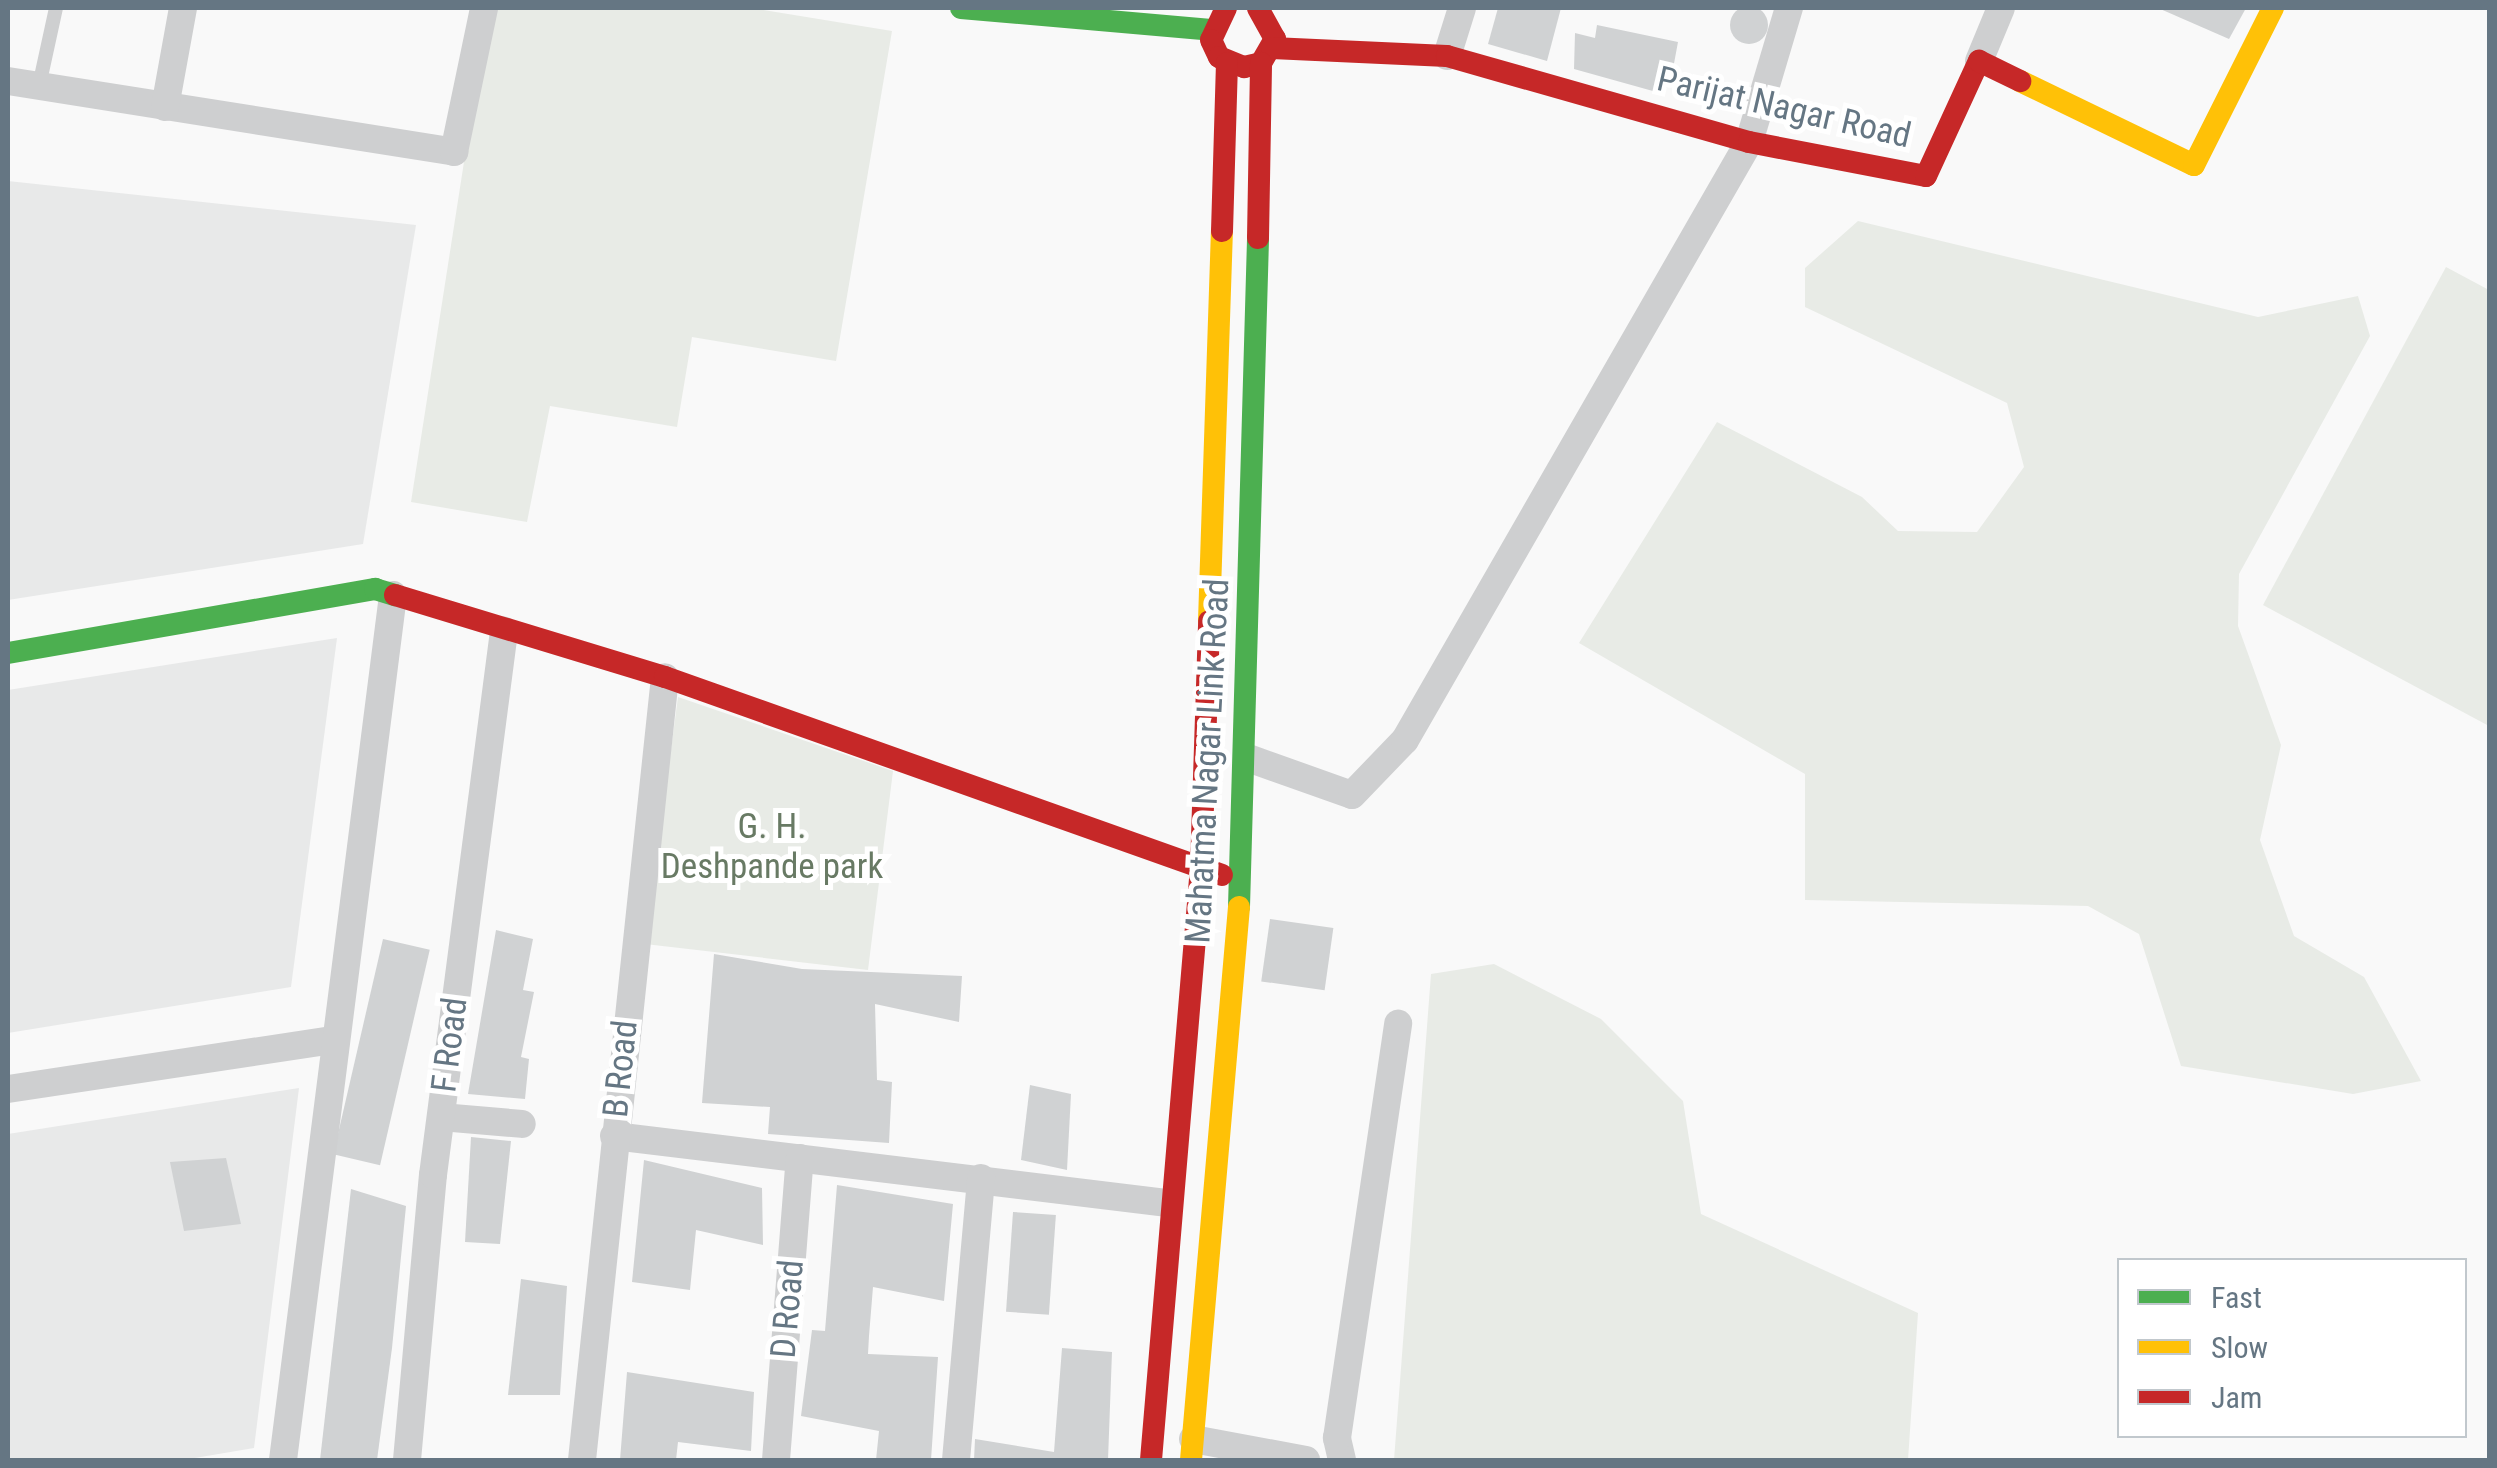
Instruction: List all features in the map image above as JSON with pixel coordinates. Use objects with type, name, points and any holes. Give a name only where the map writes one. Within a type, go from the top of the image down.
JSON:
[{"type":"main road","points":[[961,8],[1211,30]]},
{"type":"main road","points":[[1211,30],[1226,8]]},
{"type":"main road","points":[[1979,61],[2194,165],[2274,8]]},
{"type":"main road","name":"Mahatma Nagar Link Road","points":[[1192,1450],[1248,758],[1267,56],[1264,10]]},
{"type":"main road","points":[[1211,30],[1226,63]]},
{"type":"main road","name":"Parijat Nagar Road","points":[[1226,63],[1267,56],[1446,56],[1749,142],[1926,176],[1979,61]]},
{"type":"main road","name":"Mahatma Nagar Link Road","points":[[1151,1460],[1168,1203],[1201,867],[1226,63]]},
{"type":"main road","points":[[8,653],[374,589],[665,677],[1240,882]]},
{"type":"street","points":[[164,107],[182,8]]},
{"type":"street","points":[[8,81],[454,152],[484,8]]},
{"type":"street","points":[[1446,56],[1462,8]]},
{"type":"street","points":[[1248,758],[1352,795],[1405,740],[1749,142],[1789,8]]},
{"type":"street","points":[[1979,61],[2001,8]]},
{"type":"street","points":[[284,1460],[333,1040],[393,595]]},
{"type":"street","name":"F Road","points":[[407,1460],[441,1117],[504,631]]},
{"type":"street","name":"B Road","points":[[582,1460],[665,677]]},
{"type":"street","points":[[1342,1460],[1337,1438],[1398,1023]]},
{"type":"street","points":[[8,1089],[333,1040]]},
{"type":"street","points":[[441,1117],[522,1124]]},
{"type":"street","points":[[614,1136],[1168,1203]]},
{"type":"street","name":"D Road","points":[[776,1460],[800,1158]]},
{"type":"street","points":[[956,1460],[981,1178]]},
{"type":"street","points":[[1192,1450],[1306,1460]]},
{"type":"lane","points":[[39,86],[56,8]]},
{"type":"shaded area","points":[[8,181],[416,225],[363,544],[8,600]]},
{"type":"shaded area","points":[[337,638],[291,987],[8,1033],[8,690]]},
{"type":"shaded area","points":[[299,1088],[254,1448],[183,1460],[8,1460],[8,1134]]},
{"type":"green space","points":[[488,8],[751,8],[892,31],[836,361],[692,337],[677,427],[550,406],[527,522],[411,502]]},
{"type":"green space","points":[[1858,221],[2258,317],[2358,296],[2370,336],[2239,574],[2238,626],[2281,745],[2260,840],[2294,936],[2364,977],[2421,1081],[2353,1094],[2181,1066],[2139,934],[2088,906],[1805,900],[1805,774],[1579,643],[1717,422],[1862,497],[1898,531],[1977,532],[2024,467],[2007,403],[1805,307],[1805,268]]},
{"type":"green space","points":[[2446,267],[2489,290],[2489,726],[2263,605]]},
{"type":"green space","name":"G. H. Deshpande park","points":[[678,697],[893,771],[868,970],[645,944]]},
{"type":"green space","points":[[1494,964],[1601,1019],[1683,1101],[1701,1214],[1918,1313],[1908,1460],[1394,1460],[1431,974]]},
{"type":"building","points":[[1749,6],[1762,12],[1768,25],[1762,38],[1749,44],[1736,38],[1730,25],[1736,12]]},
{"type":"building","points":[[1498,8],[1561,8],[1547,61],[1488,44]]},
{"type":"building","points":[[2158,8],[2246,8],[2229,39]]},
{"type":"building","points":[[1597,25],[1678,42],[1670,85],[1660,93],[1574,69],[1575,33],[1595,38]]},
{"type":"building","points":[[1270,919],[1333,928],[1325,990],[1261,981]]},
{"type":"building","points":[[496,930],[533,939],[523,990],[534,992],[521,1057],[529,1059],[525,1099],[468,1094]]},
{"type":"building","points":[[383,939],[430,950],[380,1165],[333,1154]]},
{"type":"building","points":[[714,954],[802,969],[962,976],[959,1022],[875,1004],[877,1080],[892,1082],[889,1143],[768,1134],[770,1107],[702,1103]]},
{"type":"building","points":[[1030,1085],[1071,1094],[1067,1170],[1021,1160]]},
{"type":"building","points":[[471,1137],[511,1141],[500,1244],[465,1242]]},
{"type":"building","points":[[226,1158],[241,1224],[184,1231],[170,1162]]},
{"type":"building","points":[[644,1160],[762,1188],[763,1245],[696,1230],[690,1290],[632,1282]]},
{"type":"building","points":[[837,1185],[953,1204],[944,1301],[873,1287],[868,1354],[938,1357],[931,1460],[876,1460],[879,1431],[801,1416],[812,1330],[825,1331]]},
{"type":"building","points":[[351,1189],[406,1206],[392,1348],[377,1460],[320,1460]]},
{"type":"building","points":[[1013,1212],[1056,1215],[1049,1315],[1006,1312]]},
{"type":"building","points":[[521,1279],[567,1286],[560,1395],[508,1395]]},
{"type":"building","points":[[1062,1348],[1112,1352],[1108,1460],[974,1460],[975,1439],[1054,1452]]},
{"type":"building","points":[[627,1372],[754,1392],[751,1451],[678,1442],[676,1460],[620,1460]]},
{"type":"traffic: fast","points":[[961,8],[1211,30]]},
{"type":"traffic: fast","points":[[1239,907],[1258,238]]},
{"type":"traffic: fast","points":[[8,653],[375,589],[395,595]]},
{"type":"traffic: slow","points":[[2020,81],[2194,165],[2273,8]]},
{"type":"traffic: slow","points":[[1209,621],[1222,231]]},
{"type":"traffic: slow","points":[[1191,1460],[1239,907]]},
{"type":"traffic: jam","points":[[1226,8],[1211,40],[1219,57],[1244,67],[1261,63],[1275,39],[1258,8]]},
{"type":"traffic: jam","points":[[1272,48],[1447,56],[1749,142],[1926,176],[1979,61],[2020,81]]},
{"type":"traffic: jam","points":[[1222,231],[1227,63]]},
{"type":"traffic: jam","points":[[1258,238],[1261,63]]},
{"type":"traffic: jam","points":[[395,595],[665,677],[1222,875]]},
{"type":"traffic: jam","points":[[1151,1460],[1201,867],[1209,621]]}]
